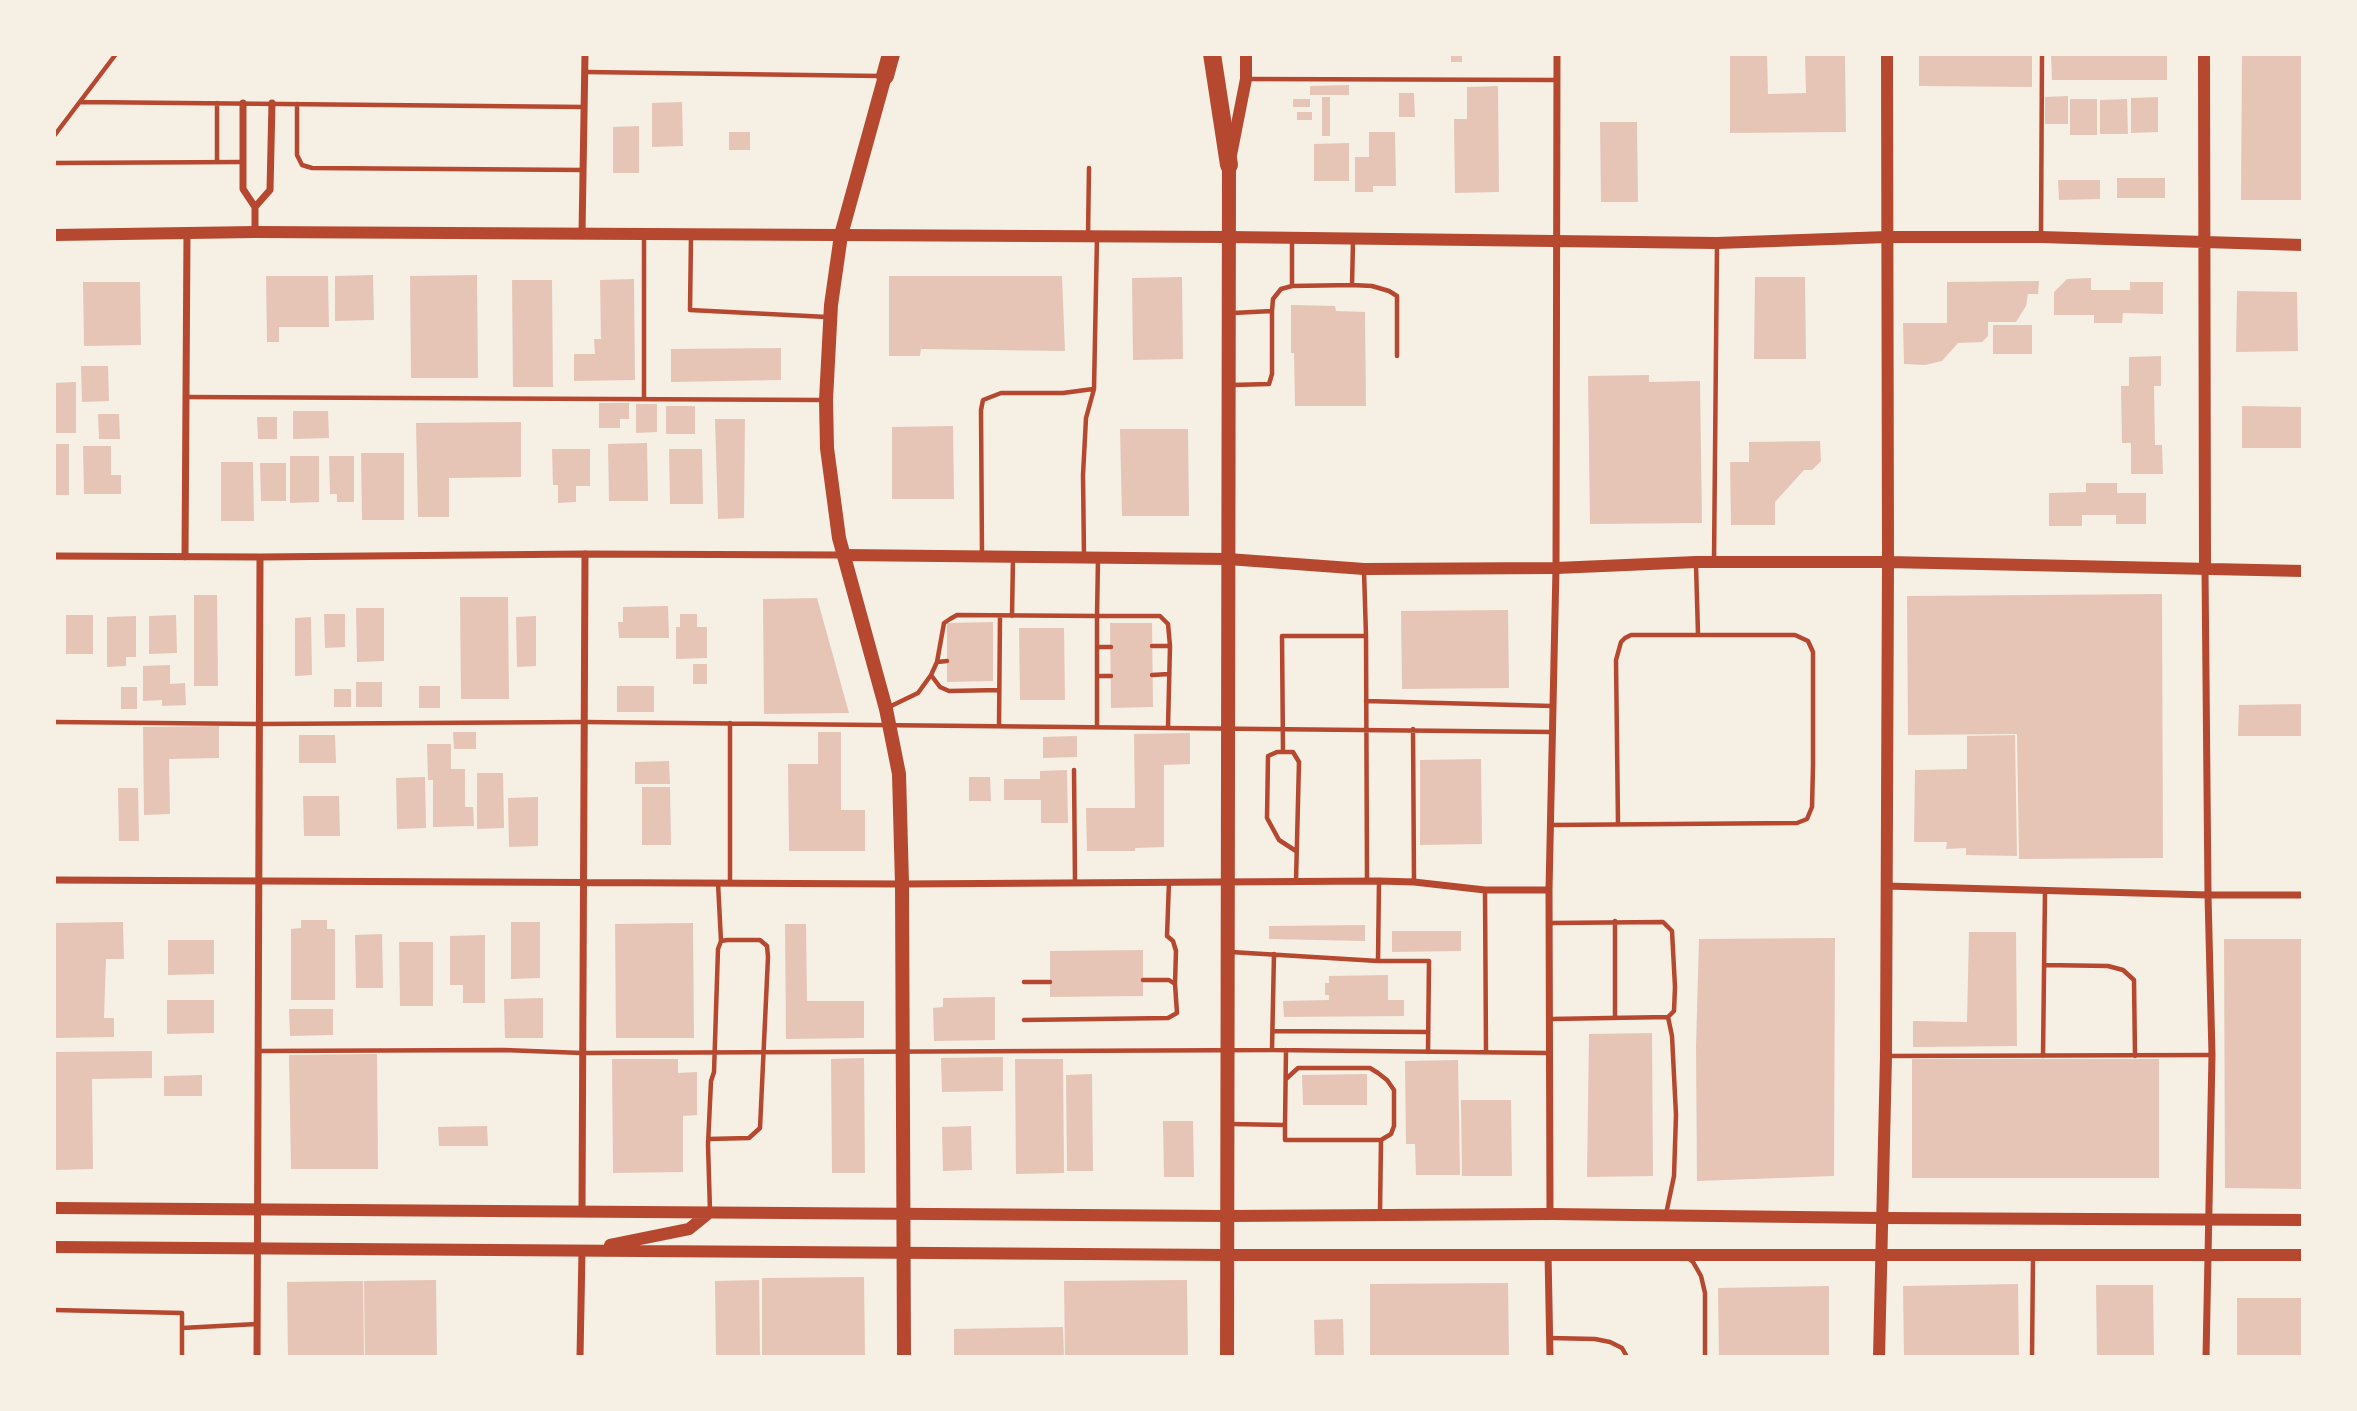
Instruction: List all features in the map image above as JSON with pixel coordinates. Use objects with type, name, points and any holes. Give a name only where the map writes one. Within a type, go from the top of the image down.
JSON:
[{"type":"highway","points":[[885,76],[889,54]]},
{"type":"highway","points":[[1212,54],[1228,165]]},
{"type":"main road","points":[[885,76],[841,236],[830,318],[826,400],[827,448],[839,538],[886,709],[899,774],[904,1357]]},
{"type":"main road","points":[[1227,1357],[1228,165]]},
{"type":"street","points":[[582,234],[585,54]]},
{"type":"street","points":[[1228,165],[1246,79],[1246,54]]},
{"type":"street","points":[[1550,1214],[1549,890],[1556,568],[1557,54]]},
{"type":"street","points":[[1878,1357],[1885,1056],[1887,54]]},
{"type":"street","points":[[2204,54],[2205,569],[2212,1055],[2206,1357]]},
{"type":"street","points":[[243,103],[243,189],[255,207],[255,232]]},
{"type":"street","points":[[255,207],[270,190],[272,103]]},
{"type":"street","points":[[185,557],[187,232]]},
{"type":"street","points":[[54,235],[255,232],[1228,237],[1717,243],[1887,237],[2041,237],[2303,245]]},
{"type":"street","points":[[582,1211],[584,554]]},
{"type":"street","points":[[54,556],[1013,556],[1228,559],[1364,569],[1556,568],[1696,562],[1888,562],[2303,570]]},
{"type":"street","points":[[257,1357],[260,557]]},
{"type":"street","points":[[54,880],[902,884],[1379,881],[1485,890],[1549,890]]},
{"type":"street","points":[[1886,886],[2303,895]]},
{"type":"street","points":[[54,1208],[2303,1220]]},
{"type":"street","points":[[582,1251],[689,1229],[710,1212]]},
{"type":"street","points":[[54,1247],[1227,1255],[2303,1255]]},
{"type":"street","points":[[580,1357],[582,1251]]},
{"type":"street","points":[[1548,1254],[1550,1357]]},
{"type":"lane","points":[[54,136],[116,54]]},
{"type":"lane","points":[[2041,237],[2042,54]]},
{"type":"lane","points":[[584,72],[885,76]]},
{"type":"lane","points":[[1246,79],[1556,80]]},
{"type":"lane","points":[[80,102],[584,107]]},
{"type":"lane","points":[[217,103],[217,162]]},
{"type":"lane","points":[[297,104],[297,155],[302,165],[312,168],[583,170]]},
{"type":"lane","points":[[54,163],[243,162]]},
{"type":"lane","points":[[1084,558],[1086,418],[1094,389],[1093,237],[1089,168]]},
{"type":"lane","points":[[644,235],[644,399]]},
{"type":"lane","points":[[691,235],[690,310],[830,318]]},
{"type":"lane","points":[[1292,238],[1292,286]]},
{"type":"lane","points":[[1352,285],[1353,239]]},
{"type":"lane","points":[[1714,562],[1717,243]]},
{"type":"lane","points":[[1228,385],[1269,384],[1272,374],[1273,299],[1281,289],[1292,286],[1372,286],[1397,296],[1397,356]]},
{"type":"lane","points":[[1228,313],[1272,312]]},
{"type":"lane","points":[[982,556],[983,400],[1001,393],[1063,393],[1094,389]]},
{"type":"lane","points":[[186,397],[826,400]]},
{"type":"lane","points":[[1012,616],[1013,556]]},
{"type":"lane","points":[[1097,727],[1098,558]]},
{"type":"lane","points":[[1696,562],[1698,634]]},
{"type":"lane","points":[[1364,569],[1367,881]]},
{"type":"lane","points":[[886,709],[918,692],[931,675],[937,662],[944,623],[957,615],[1160,616],[1168,624],[1170,646],[1168,727]]},
{"type":"lane","points":[[999,726],[1000,616]]},
{"type":"lane","points":[[1552,825],[1797,824],[1807,819],[1812,807],[1813,766],[1813,652],[1808,641],[1795,635],[1698,634],[1630,635],[1621,642],[1615,660],[1618,824]]},
{"type":"lane","points":[[1283,752],[1282,636],[1366,636]]},
{"type":"lane","points":[[1152,646],[1170,646]]},
{"type":"lane","points":[[1097,647],[1111,647]]},
{"type":"lane","points":[[993,652],[1000,652]]},
{"type":"lane","points":[[937,662],[947,661]]},
{"type":"lane","points":[[1152,675],[1169,674]]},
{"type":"lane","points":[[931,675],[940,687],[949,691],[999,690]]},
{"type":"lane","points":[[1097,676],[1111,676]]},
{"type":"lane","points":[[1366,701],[1552,706]]},
{"type":"lane","points":[[54,722],[730,723],[1413,729],[1553,733]]},
{"type":"lane","points":[[730,723],[730,883]]},
{"type":"lane","points":[[1413,729],[1414,882]]},
{"type":"lane","points":[[1296,851],[1279,840],[1267,818],[1268,757],[1272,753],[1293,752],[1299,762],[1296,881]]},
{"type":"lane","points":[[1074,771],[1076,882]]},
{"type":"lane","points":[[1024,1020],[1168,1018],[1177,1013],[1176,951],[1173,941],[1167,936],[1168,881]]},
{"type":"lane","points":[[1378,961],[1379,881]]},
{"type":"lane","points":[[710,1212],[711,1081],[715,1072],[718,948],[721,941],[718,883]]},
{"type":"lane","points":[[1485,890],[1486,1052]]},
{"type":"lane","points":[[2043,1056],[2045,891]]},
{"type":"lane","points":[[1615,921],[1615,1018]]},
{"type":"lane","points":[[1551,923],[1662,922],[1672,931],[1674,1011],[1668,1017],[1551,1019]]},
{"type":"lane","points":[[709,1139],[749,1138],[760,1128],[767,946],[761,940],[721,941]]},
{"type":"lane","points":[[1227,952],[1378,961],[1429,961],[1428,1052]]},
{"type":"lane","points":[[1272,1050],[1274,954]]},
{"type":"lane","points":[[2044,965],[2108,966],[2123,970],[2134,980],[2135,1056]]},
{"type":"lane","points":[[1143,980],[1168,980],[1175,984]]},
{"type":"lane","points":[[1024,982],[1050,982]]},
{"type":"lane","points":[[1666,1215],[1674,1176],[1676,1115],[1672,1036],[1668,1017]]},
{"type":"lane","points":[[1273,1031],[1428,1032]]},
{"type":"lane","points":[[258,1051],[762,1053],[1272,1050],[1551,1053]]},
{"type":"lane","points":[[1286,1051],[1286,1079],[1286,1140],[1381,1140],[1391,1134],[1394,1126],[1394,1090],[1387,1080],[1370,1068],[1298,1068],[1286,1079]]},
{"type":"lane","points":[[1885,1056],[2212,1055]]},
{"type":"lane","points":[[1227,1124],[1286,1125]]},
{"type":"lane","points":[[1380,1215],[1381,1140]]},
{"type":"lane","points":[[1681,1254],[1693,1262],[1701,1276],[1705,1293],[1705,1357]]},
{"type":"lane","points":[[2032,1357],[2033,1256]]},
{"type":"lane","points":[[54,1310],[182,1313],[182,1357]]},
{"type":"lane","points":[[182,1328],[257,1324]]},
{"type":"lane","points":[[1550,1338],[1610,1342],[1622,1348],[1627,1357]]},
{"type":"building","points":[[1451,54],[1462,54],[1462,62],[1451,62]]},
{"type":"building","points":[[1730,54],[1767,54],[1768,94],[1806,93],[1805,54],[1845,54],[1846,132],[1730,133]]},
{"type":"building","points":[[1919,54],[2032,54],[2032,87],[1919,86]]},
{"type":"building","points":[[2051,54],[2167,54],[2167,80],[2052,80]]},
{"type":"building","points":[[2242,54],[2303,54],[2303,200],[2241,200]]},
{"type":"building","points":[[1349,85],[1349,95],[1310,95],[1310,86]]},
{"type":"building","points":[[1498,86],[1499,192],[1455,193],[1454,119],[1467,119],[1467,87]]},
{"type":"building","points":[[1399,93],[1414,93],[1415,117],[1399,117]]},
{"type":"building","points":[[2068,96],[2068,124],[2045,124],[2045,97]]},
{"type":"building","points":[[1322,97],[1330,97],[1330,136],[1322,136]]},
{"type":"building","points":[[2158,97],[2158,132],[2131,133],[2131,98]]},
{"type":"building","points":[[1293,99],[1310,99],[1310,107],[1293,107]]},
{"type":"building","points":[[2070,99],[2097,99],[2097,135],[2070,135]]},
{"type":"building","points":[[2127,99],[2128,134],[2100,134],[2100,100]]},
{"type":"building","points":[[682,102],[683,146],[652,147],[652,103]]},
{"type":"building","points":[[1297,112],[1312,112],[1312,120],[1297,120]]},
{"type":"building","points":[[1600,122],[1637,122],[1638,202],[1601,202]]},
{"type":"building","points":[[639,126],[639,173],[613,173],[613,127]]},
{"type":"building","points":[[729,132],[750,132],[750,150],[729,150]]},
{"type":"building","points":[[1369,132],[1395,132],[1396,186],[1373,186],[1373,192],[1355,192],[1355,157],[1369,157]]},
{"type":"building","points":[[1349,143],[1349,181],[1314,181],[1314,144]]},
{"type":"building","points":[[2117,178],[2165,178],[2165,198],[2117,198]]},
{"type":"building","points":[[2058,180],[2100,180],[2100,199],[2059,200]]},
{"type":"building","points":[[373,275],[374,320],[335,321],[335,276]]},
{"type":"building","points":[[477,275],[478,378],[411,378],[410,276]]},
{"type":"building","points":[[266,276],[328,276],[329,327],[279,327],[279,342],[267,342]]},
{"type":"building","points":[[889,276],[1062,276],[1065,351],[921,349],[920,356],[889,356]]},
{"type":"building","points":[[1182,277],[1183,359],[1133,360],[1132,278]]},
{"type":"building","points":[[1755,277],[1805,277],[1806,359],[1754,359]]},
{"type":"building","points":[[2091,278],[2091,290],[2130,290],[2130,282],[2163,282],[2163,314],[2123,313],[2122,323],[2094,323],[2094,315],[2054,315],[2054,292],[2067,279]]},
{"type":"building","points":[[634,279],[635,380],[574,381],[574,354],[595,354],[594,339],[601,339],[600,280]]},
{"type":"building","points":[[512,280],[552,280],[553,387],[513,387]]},
{"type":"building","points":[[2039,281],[2038,294],[2028,294],[2026,306],[2016,322],[1988,322],[1988,336],[1982,342],[1958,343],[1942,361],[1925,365],[1904,364],[1903,323],[1947,323],[1947,282]]},
{"type":"building","points":[[83,282],[140,282],[141,345],[84,346]]},
{"type":"building","points":[[2237,291],[2297,292],[2298,351],[2236,352]]},
{"type":"building","points":[[1291,305],[1335,306],[1336,311],[1365,312],[1366,406],[1295,406]]},
{"type":"building","points":[[1993,325],[2032,325],[2032,354],[1993,354]]},
{"type":"building","points":[[781,348],[781,380],[671,382],[671,349]]},
{"type":"building","points":[[2161,356],[2161,386],[2154,386],[2155,445],[2162,445],[2163,474],[2131,474],[2131,443],[2122,443],[2121,386],[2129,386],[2129,357]]},
{"type":"building","points":[[81,366],[108,366],[109,401],[82,402]]},
{"type":"building","points":[[1649,375],[1649,382],[1700,381],[1702,523],[1590,524],[1588,376]]},
{"type":"building","points":[[76,382],[76,433],[54,433],[54,383]]},
{"type":"building","points":[[599,403],[629,403],[629,419],[620,419],[620,428],[599,428]]},
{"type":"building","points":[[636,404],[657,404],[657,432],[636,433]]},
{"type":"building","points":[[666,406],[695,406],[695,434],[666,434]]},
{"type":"building","points":[[2242,406],[2303,407],[2303,448],[2242,448]]},
{"type":"building","points":[[293,411],[328,411],[329,438],[293,439]]},
{"type":"building","points":[[98,414],[119,414],[120,439],[99,439]]},
{"type":"building","points":[[257,417],[277,417],[277,439],[258,439]]},
{"type":"building","points":[[715,419],[745,419],[744,518],[718,519]]},
{"type":"building","points":[[521,422],[521,477],[449,478],[449,517],[418,517],[416,423]]},
{"type":"building","points":[[953,426],[954,499],[892,499],[892,427]]},
{"type":"building","points":[[1120,429],[1188,429],[1189,516],[1122,516]]},
{"type":"building","points":[[1820,441],[1821,461],[1812,470],[1804,470],[1775,502],[1775,525],[1731,525],[1730,462],[1749,462],[1749,442]]},
{"type":"building","points":[[647,443],[648,501],[609,501],[608,444]]},
{"type":"building","points":[[54,444],[69,444],[69,495],[54,495]]},
{"type":"building","points":[[83,446],[111,446],[111,475],[121,475],[121,494],[84,494]]},
{"type":"building","points":[[552,449],[590,449],[590,486],[576,486],[576,502],[558,503],[558,485],[553,485]]},
{"type":"building","points":[[669,449],[702,449],[703,504],[670,504]]},
{"type":"building","points":[[361,453],[404,453],[404,520],[362,520]]},
{"type":"building","points":[[290,456],[319,456],[319,502],[290,503]]},
{"type":"building","points":[[329,456],[354,456],[354,502],[337,502],[337,494],[330,494]]},
{"type":"building","points":[[221,462],[253,462],[254,521],[221,521]]},
{"type":"building","points":[[260,463],[286,463],[286,501],[261,501]]},
{"type":"building","points":[[2086,483],[2117,483],[2117,493],[2146,493],[2146,524],[2116,524],[2116,515],[2082,515],[2082,526],[2049,526],[2049,493],[2086,492]]},
{"type":"building","points":[[2162,594],[2163,858],[2019,859],[2017,734],[1908,735],[1907,596]]},
{"type":"building","points":[[194,595],[217,595],[218,686],[194,686]]},
{"type":"building","points":[[460,597],[508,597],[509,699],[461,699]]},
{"type":"building","points":[[817,598],[849,713],[764,714],[763,599]]},
{"type":"building","points":[[668,606],[669,638],[619,638],[618,622],[623,622],[623,607]]},
{"type":"building","points":[[356,608],[384,608],[384,661],[357,662]]},
{"type":"building","points":[[1508,610],[1509,688],[1402,689],[1401,611]]},
{"type":"building","points":[[324,614],[345,614],[345,647],[325,648]]},
{"type":"building","points":[[680,614],[697,614],[697,627],[707,627],[707,658],[676,659],[676,627],[680,627]]},
{"type":"building","points":[[66,615],[93,615],[93,654],[66,654]]},
{"type":"building","points":[[176,615],[177,653],[149,654],[149,616]]},
{"type":"building","points":[[136,616],[136,657],[126,657],[126,666],[107,667],[107,617]]},
{"type":"building","points":[[536,616],[536,666],[517,667],[516,617]]},
{"type":"building","points":[[311,617],[312,675],[295,676],[295,618]]},
{"type":"building","points":[[993,622],[993,681],[947,682],[947,623]]},
{"type":"building","points":[[1110,623],[1152,623],[1153,707],[1111,708]]},
{"type":"building","points":[[1019,628],[1064,628],[1065,700],[1020,700]]},
{"type":"building","points":[[693,664],[707,664],[707,684],[693,684]]},
{"type":"building","points":[[170,665],[170,684],[185,683],[186,705],[162,706],[162,700],[143,701],[143,666]]},
{"type":"building","points":[[356,682],[382,682],[382,707],[356,707]]},
{"type":"building","points":[[419,686],[440,686],[440,708],[419,708]]},
{"type":"building","points":[[617,686],[654,686],[654,712],[617,712]]},
{"type":"building","points":[[121,687],[137,687],[137,709],[121,709]]},
{"type":"building","points":[[334,689],[351,689],[351,707],[334,707]]},
{"type":"building","points":[[2303,704],[2303,736],[2238,736],[2239,705]]},
{"type":"building","points":[[219,726],[219,758],[169,759],[170,814],[144,815],[143,727]]},
{"type":"building","points":[[453,732],[476,732],[476,749],[454,749]]},
{"type":"building","points":[[818,732],[841,732],[841,810],[865,810],[865,851],[789,851],[788,764],[818,764]]},
{"type":"building","points":[[1190,733],[1190,764],[1164,765],[1164,847],[1135,848],[1135,851],[1087,851],[1086,808],[1135,808],[1134,734]]},
{"type":"building","points":[[299,735],[335,735],[336,763],[299,763]]},
{"type":"building","points":[[2015,735],[2017,856],[1966,855],[1966,848],[1946,849],[1947,842],[1914,842],[1915,770],[1967,769],[1967,736]]},
{"type":"building","points":[[1077,736],[1077,757],[1043,758],[1043,737]]},
{"type":"building","points":[[427,744],[451,744],[451,769],[465,769],[465,807],[473,807],[474,826],[433,827],[433,780],[428,780]]},
{"type":"building","points":[[1481,759],[1482,844],[1420,845],[1420,760]]},
{"type":"building","points":[[669,761],[670,784],[635,784],[635,762]]},
{"type":"building","points":[[1067,770],[1068,823],[1041,823],[1041,800],[1004,800],[1004,779],[1040,779],[1040,771]]},
{"type":"building","points":[[477,773],[503,773],[504,828],[477,829]]},
{"type":"building","points":[[425,777],[426,828],[397,829],[396,778]]},
{"type":"building","points":[[969,777],[990,777],[991,801],[969,801]]},
{"type":"building","points":[[642,787],[670,787],[671,845],[642,845]]},
{"type":"building","points":[[118,788],[138,788],[139,841],[119,841]]},
{"type":"building","points":[[303,796],[339,796],[340,836],[304,836]]},
{"type":"building","points":[[538,797],[538,846],[509,847],[508,798]]},
{"type":"building","points":[[301,920],[327,920],[327,929],[335,929],[335,1000],[291,1000],[291,929],[301,928]]},
{"type":"building","points":[[123,922],[124,959],[106,959],[104,1018],[114,1018],[114,1037],[54,1038],[54,923]]},
{"type":"building","points":[[511,922],[540,922],[540,978],[511,979]]},
{"type":"building","points":[[693,923],[694,1038],[616,1038],[615,924]]},
{"type":"building","points":[[785,924],[806,924],[807,1001],[864,1001],[864,1038],[786,1039]]},
{"type":"building","points":[[1365,925],[1365,941],[1269,939],[1269,926]]},
{"type":"building","points":[[1392,931],[1461,931],[1461,951],[1392,952]]},
{"type":"building","points":[[1969,932],[2016,932],[2017,1046],[1913,1047],[1913,1021],[1967,1022]]},
{"type":"building","points":[[382,934],[383,988],[356,988],[355,935]]},
{"type":"building","points":[[485,935],[485,1003],[463,1003],[463,985],[450,985],[450,936]]},
{"type":"building","points":[[1835,938],[1834,1176],[1697,1181],[1696,1047],[1699,939]]},
{"type":"building","points":[[2224,939],[2303,939],[2303,1189],[2225,1188]]},
{"type":"building","points":[[168,940],[214,940],[214,974],[168,975]]},
{"type":"building","points":[[399,942],[433,942],[433,1006],[400,1006]]},
{"type":"building","points":[[1143,950],[1143,996],[1050,997],[1050,951]]},
{"type":"building","points":[[1388,975],[1388,1000],[1404,1000],[1404,1016],[1284,1017],[1283,1001],[1329,1000],[1329,995],[1325,995],[1325,983],[1329,983],[1329,976]]},
{"type":"building","points":[[995,997],[995,1040],[934,1041],[933,1008],[943,1007],[943,998]]},
{"type":"building","points":[[543,998],[543,1038],[505,1038],[504,999]]},
{"type":"building","points":[[167,1000],[214,1000],[214,1033],[167,1034]]},
{"type":"building","points":[[289,1009],[333,1009],[333,1035],[290,1036]]},
{"type":"building","points":[[1652,1033],[1653,1176],[1587,1177],[1589,1034]]},
{"type":"building","points":[[152,1051],[152,1078],[92,1079],[93,1169],[54,1170],[54,1052]]},
{"type":"building","points":[[377,1054],[378,1169],[291,1169],[289,1055]]},
{"type":"building","points":[[1003,1057],[1003,1091],[942,1092],[941,1058]]},
{"type":"building","points":[[864,1058],[865,1173],[832,1173],[831,1059]]},
{"type":"building","points":[[612,1059],[678,1059],[678,1073],[697,1072],[697,1115],[683,1116],[683,1172],[613,1173]]},
{"type":"building","points":[[1015,1059],[1063,1059],[1064,1173],[1016,1174]]},
{"type":"building","points":[[1912,1059],[2159,1059],[2159,1178],[1912,1178]]},
{"type":"building","points":[[1458,1060],[1460,1175],[1416,1175],[1415,1144],[1406,1144],[1405,1061]]},
{"type":"building","points":[[1092,1074],[1093,1171],[1067,1171],[1066,1075]]},
{"type":"building","points":[[1367,1074],[1367,1105],[1303,1105],[1302,1075]]},
{"type":"building","points":[[202,1075],[202,1096],[164,1096],[164,1076]]},
{"type":"building","points":[[1461,1100],[1511,1100],[1512,1176],[1462,1176]]},
{"type":"building","points":[[1163,1121],[1193,1121],[1194,1177],[1164,1177]]},
{"type":"building","points":[[487,1126],[488,1146],[439,1146],[438,1127]]},
{"type":"building","points":[[971,1126],[972,1170],[943,1171],[942,1127]]},
{"type":"building","points":[[864,1277],[865,1357],[762,1357],[762,1278]]},
{"type":"building","points":[[436,1280],[437,1357],[365,1357],[364,1281]]},
{"type":"building","points":[[759,1280],[760,1357],[716,1357],[715,1281]]},
{"type":"building","points":[[1187,1280],[1188,1357],[1065,1357],[1064,1281]]},
{"type":"building","points":[[363,1281],[364,1357],[288,1357],[287,1282]]},
{"type":"building","points":[[1508,1283],[1509,1357],[1370,1357],[1370,1284]]},
{"type":"building","points":[[2018,1284],[2019,1357],[1904,1357],[1903,1286]]},
{"type":"building","points":[[2096,1285],[2153,1285],[2154,1357],[2097,1357]]},
{"type":"building","points":[[1829,1286],[1829,1357],[1719,1357],[1718,1288]]},
{"type":"building","points":[[2237,1298],[2303,1298],[2303,1357],[2237,1357]]},
{"type":"building","points":[[1343,1319],[1344,1357],[1315,1357],[1314,1320]]},
{"type":"building","points":[[1063,1327],[1064,1357],[954,1357],[954,1329]]}]
